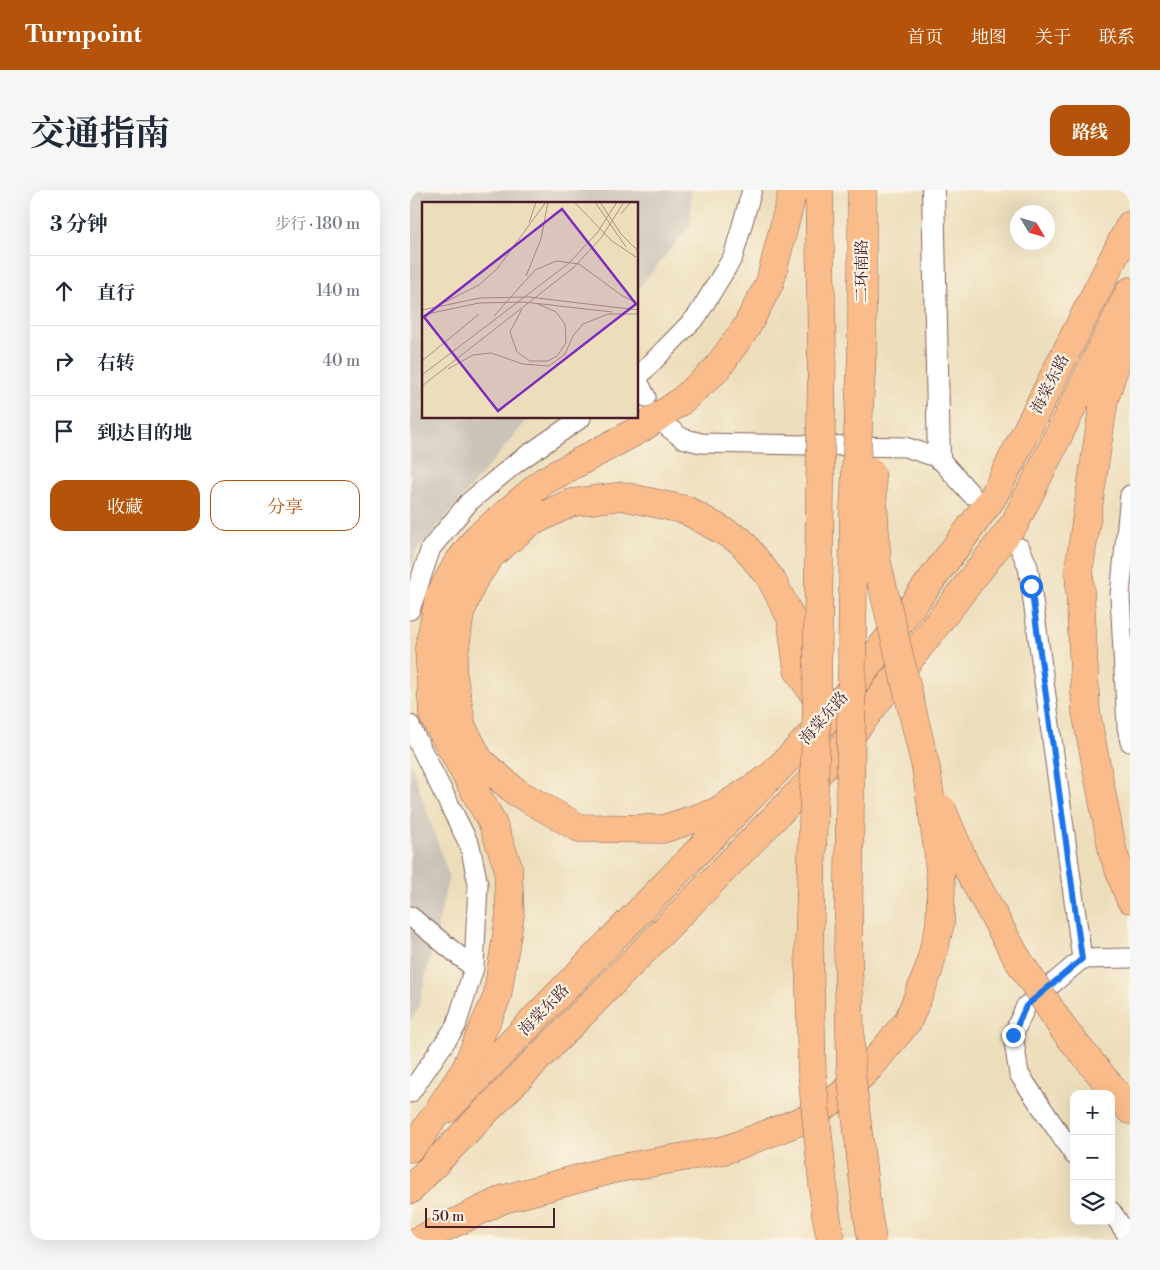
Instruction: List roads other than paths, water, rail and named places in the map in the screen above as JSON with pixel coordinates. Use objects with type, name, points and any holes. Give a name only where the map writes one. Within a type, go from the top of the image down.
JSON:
[{"type":"main road","points":[[415,1143],[465,1070],[497,997],[510,915],[508,868],[492,822],[433,715],[430,648],[439,597],[457,564],[478,537],[544,481],[642,428],[680,402],[715,371],[746,328],[770,282],[792,190]]},
{"type":"main road","points":[[819,190],[822,352],[817,699],[809,946],[812,1074],[826,1215],[831,1240]]},
{"type":"main road","name":"二环南路","points":[[862,190],[862,353]]},
{"type":"main road","name":"海棠东路","points":[[415,1143],[831,715],[993,497],[1130,225]]},
{"type":"main road","name":"海棠东路","points":[[410,1190],[835,756],[1015,522],[1130,291]]},
{"type":"main road","points":[[1130,318],[1104,400],[1079,569],[1086,712],[1113,853],[1130,899]]},
{"type":"main road","points":[[419,1240],[504,1199],[614,1169],[725,1150],[806,1119],[840,1096],[869,1068],[908,1021],[928,972],[940,924],[940,876],[926,768],[877,563],[862,353]]},
{"type":"main road","points":[[862,353],[854,508],[848,951],[851,1072],[872,1240]]},
{"type":"main road","points":[[770,777],[716,812],[664,829],[579,828],[516,792],[480,760],[462,727],[452,670],[460,613],[473,581],[492,554],[528,524],[570,504],[622,496],[686,510],[741,541],[771,579],[791,618],[798,670],[817,699]]},
{"type":"main road","points":[[926,768],[965,864],[1017,958],[1064,1030],[1130,1110]]},
{"type":"street","points":[[639,376],[697,316],[733,257],[752,190]]},
{"type":"street","points":[[933,190],[939,458]]},
{"type":"street","points":[[410,610],[431,548],[469,502],[516,463],[579,419]]},
{"type":"street","points":[[664,425],[682,438],[702,443],[905,447],[939,458],[971,494]]},
{"type":"street","points":[[1130,496],[1120,595],[1127,727],[1130,742]]},
{"type":"street","points":[[1020,548],[1028,567],[1031,586],[1082,959]]},
{"type":"street","points":[[410,725],[470,846],[478,884],[474,968],[456,1026],[410,1093]]},
{"type":"street","points":[[410,916],[474,968]]},
{"type":"street","points":[[1070,1149],[1019,1074],[1013,1035],[1026,1006],[1082,959],[1130,958]]},
{"type":"street","points":[[1115,1217],[1130,1239]]}]
